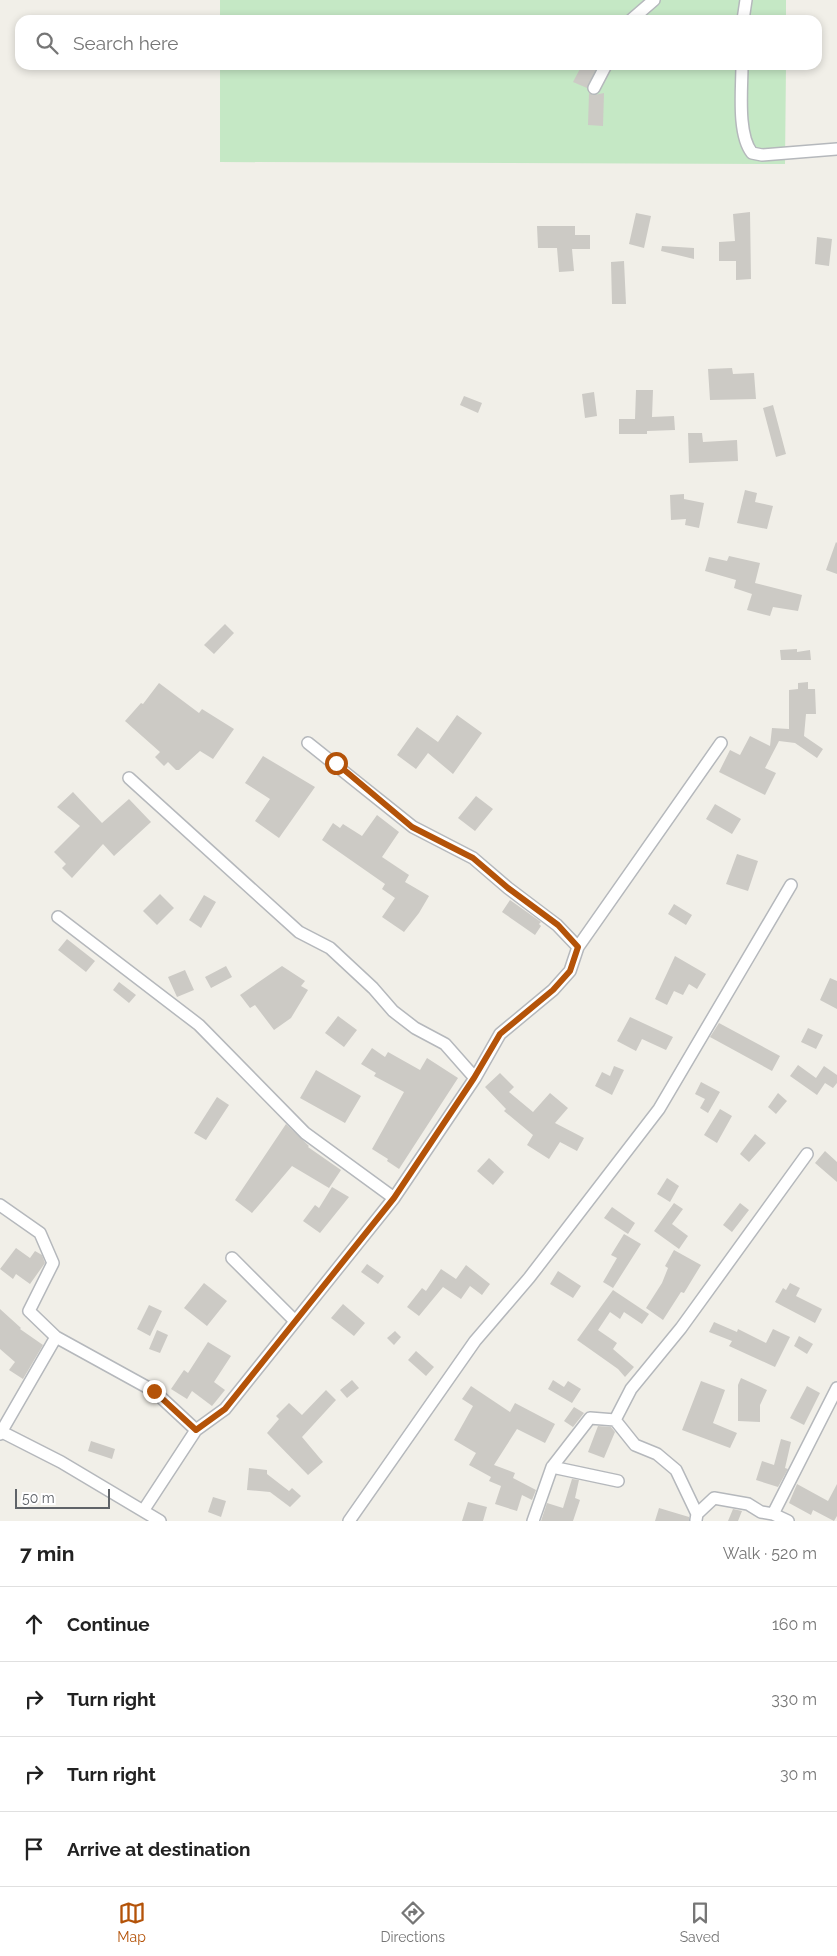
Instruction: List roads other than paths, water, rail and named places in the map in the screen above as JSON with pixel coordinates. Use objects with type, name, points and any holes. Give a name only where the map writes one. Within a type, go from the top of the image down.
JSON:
[{"type":"street","points":[[637,15],[654,0]]},
{"type":"street","points":[[744,15],[746,0]]},
{"type":"street","points":[[594,88],[603,70]]},
{"type":"street","points":[[742,70],[743,130],[746,146],[752,153],[762,155],[837,149]]},
{"type":"street","points":[[308,743],[412,827],[473,858],[508,888],[558,925],[578,947]]},
{"type":"street","points":[[143,1511],[196,1430],[225,1409],[394,1198],[474,1078],[500,1034],[539,1002],[570,971],[578,947],[721,743]]},
{"type":"street","points":[[129,778],[299,932],[330,948],[373,988],[393,1011],[415,1028],[445,1044],[474,1078]]},
{"type":"street","points":[[349,1521],[475,1341],[529,1278],[659,1109],[791,885]]},
{"type":"street","points":[[58,917],[199,1025],[305,1133],[394,1198]]},
{"type":"street","points":[[615,1420],[631,1389],[681,1328],[807,1154]]},
{"type":"street","points":[[0,1206],[40,1234],[53,1263],[29,1311],[56,1337],[154,1391],[196,1430]]},
{"type":"street","points":[[232,1258],[295,1321]]},
{"type":"street","points":[[56,1337],[1,1432],[61,1462],[160,1521]]},
{"type":"street","points":[[773,1514],[837,1388]]},
{"type":"street","points":[[533,1521],[552,1467],[590,1418],[615,1420],[635,1445],[657,1454],[676,1470],[696,1518],[714,1498],[748,1504],[761,1512],[773,1514],[788,1521]]},
{"type":"street","points":[[552,1467],[618,1481]]}]
